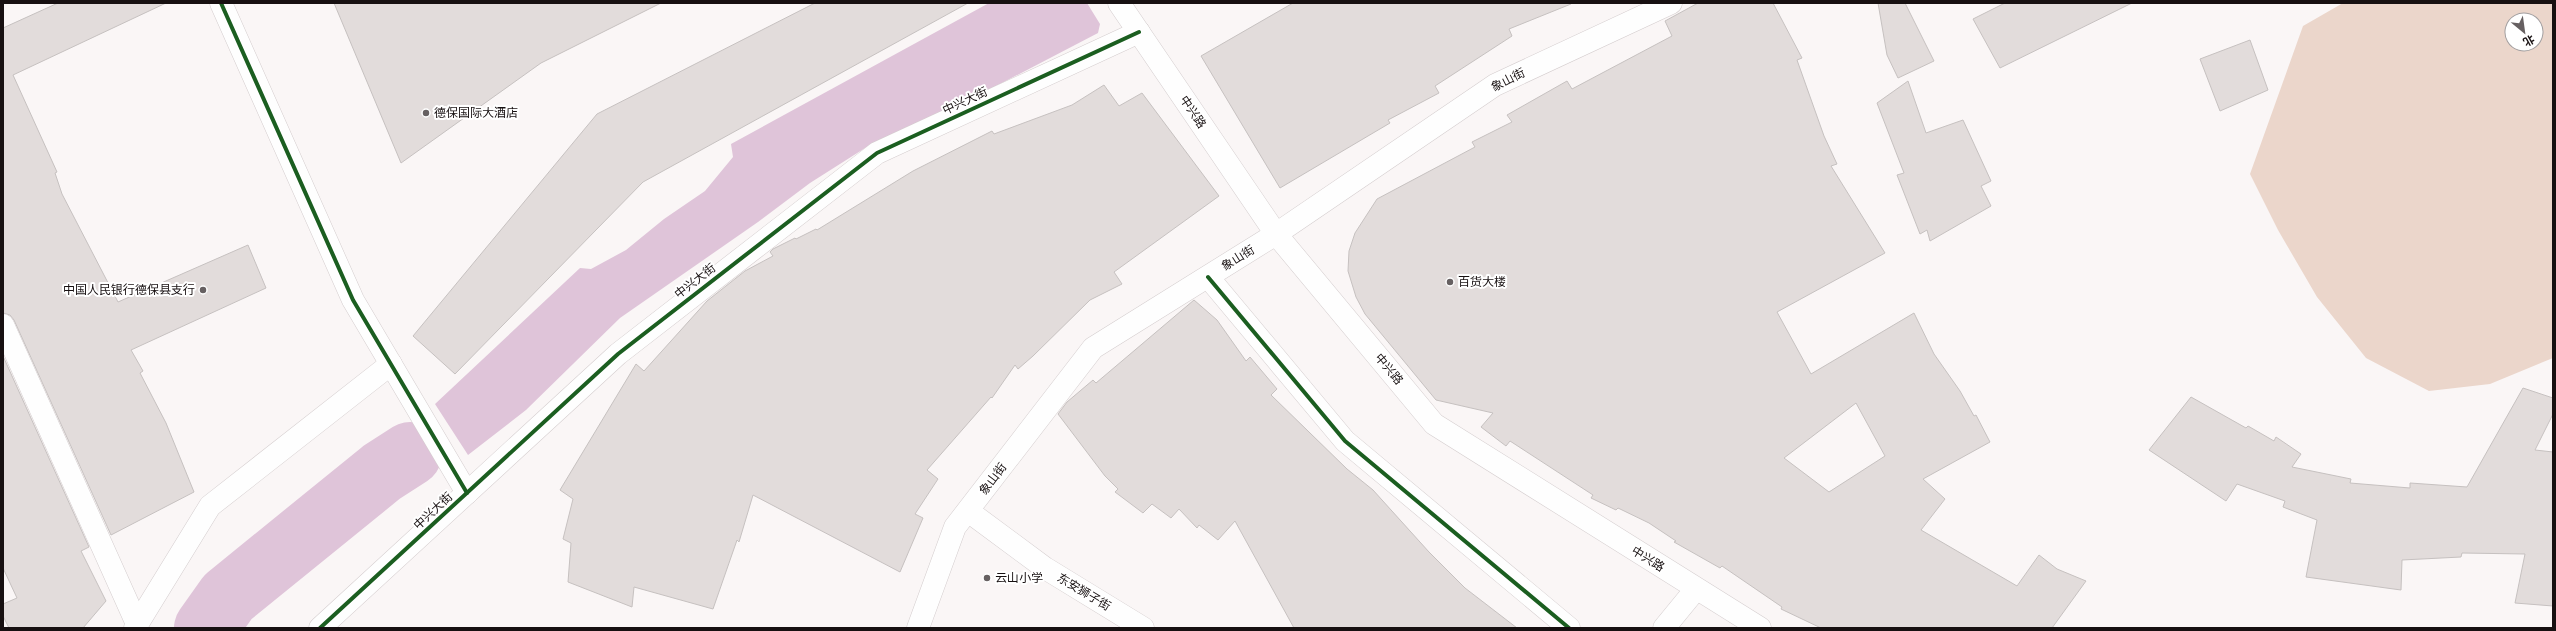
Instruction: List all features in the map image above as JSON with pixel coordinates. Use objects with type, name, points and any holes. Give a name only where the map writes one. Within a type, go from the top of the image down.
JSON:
[{"type":"street","points":[[221,3],[353,300],[467,492]]},
{"type":"street","name":"中兴路","points":[[1119,3],[1276,234],[1434,424],[1760,628]]},
{"type":"street","name":"象山街","points":[[918,628],[955,528],[1093,348],[1276,234],[1495,85],[1671,3]]},
{"type":"street","name":"中兴大街","points":[[320,628],[618,354],[877,152],[1138,32]]},
{"type":"street","points":[[1208,277],[1344,441],[1569,628]]},
{"type":"street","points":[[3,325],[136,626]]},
{"type":"street","points":[[136,626],[210,506],[391,364]]},
{"type":"street","name":"东安狮子街","points":[[968,511],[1045,568],[1143,628]]},
{"type":"street","points":[[1664,628],[1696,589]]},
{"type":"shaded area","points":[[989,3],[1087,3],[1100,24],[1098,33],[998,85],[873,143],[810,183],[758,222],[620,318],[526,410],[468,455],[435,404],[580,268],[591,269],[626,250],[664,219],[705,191],[733,157],[731,144]]},
{"type":"shaded area","points":[[2343,3],[2553,3],[2553,358],[2490,384],[2429,391],[2366,358],[2317,297],[2278,230],[2250,174],[2303,26]]},
{"type":"building","points":[[58,3],[166,3],[13,75],[57,172],[55,173],[62,194],[118,302],[248,245],[266,288],[131,350],[143,371],[140,373],[166,423],[194,492],[111,535],[14,320],[10,315],[3,313],[3,28]]},
{"type":"building","name":"德保国际大酒店","points":[[334,3],[661,3],[541,63],[401,163]]},
{"type":"building","points":[[815,3],[968,3],[643,182],[455,374],[413,336],[597,114]]},
{"type":"building","points":[[1293,3],[1571,4],[1509,29],[1512,36],[1435,86],[1439,93],[1388,120],[1390,123],[1280,188],[1201,56]]},
{"type":"building","points":[[1698,3],[1773,3],[1802,58],[1797,60],[1824,136],[1837,164],[1831,166],[1885,253],[1777,312],[1811,374],[1914,313],[1934,354],[1960,391],[1974,416],[1976,415],[1990,442],[1923,479],[1945,499],[1921,530],[2017,586],[2039,555],[2057,569],[2086,581],[2052,628],[1821,628],[1781,609],[1782,607],[1722,566],[1720,568],[1674,542],[1676,541],[1649,523],[1618,508],[1616,510],[1591,498],[1593,495],[1510,441],[1506,446],[1481,427],[1493,413],[1436,400],[1365,314],[1356,297],[1348,271],[1349,251],[1355,233],[1377,199],[1475,147],[1472,142],[1512,122],[1507,115],[1567,81],[1572,89],[1672,36],[1665,21]],"holes":[[[1856,403],[1885,456],[1829,492],[1784,458]]]},
{"type":"building","points":[[1878,3],[1905,3],[1934,61],[1898,78],[1887,55]]},
{"type":"building","points":[[2005,3],[2132,3],[2000,68],[1973,19]]},
{"type":"building","points":[[2250,40],[2268,90],[2220,111],[2200,59]]},
{"type":"building","points":[[1908,81],[1926,133],[1963,120],[1991,181],[1981,186],[1991,206],[1930,241],[1927,230],[1920,234],[1897,175],[1904,173],[1877,103]]},
{"type":"building","points":[[1104,85],[1119,106],[1142,93],[1219,196],[1114,272],[1122,284],[1090,300],[1018,369],[1015,365],[992,398],[991,397],[927,470],[938,479],[915,514],[923,518],[900,572],[753,495],[739,542],[737,540],[713,609],[634,587],[632,607],[568,582],[571,543],[563,539],[573,499],[560,490],[636,364],[644,371],[707,301],[745,271],[773,256],[770,252],[773,249],[795,238],[796,239],[816,229],[817,230],[913,171],[992,131],[994,134],[1072,105]]},
{"type":"building","points":[[1194,300],[1217,320],[1246,361],[1250,357],[1277,389],[1271,395],[1347,469],[1373,490],[1429,552],[1465,588],[1517,628],[1294,628],[1235,521],[1218,540],[1199,525],[1197,528],[1179,509],[1171,518],[1152,504],[1143,513],[1115,492],[1118,489],[1105,476],[1058,414],[1067,402],[1093,380],[1096,383]]},
{"type":"building","points":[[3,356],[89,547],[81,551],[106,601],[83,628],[9,628],[3,616],[3,604],[17,598],[3,568]]},
{"type":"building","points":[[2523,388],[2553,398],[2553,414],[2535,450],[2553,452],[2553,606],[2515,603],[2525,554],[2462,553],[2461,557],[2402,560],[2401,590],[2306,577],[2317,520],[2283,507],[2285,501],[2237,484],[2226,501],[2149,450],[2191,397],[2246,428],[2248,426],[2274,441],[2276,437],[2301,454],[2292,467],[2351,479],[2350,483],[2410,488],[2410,483],[2467,487]]},
{"type":"waterway","points":[[206,628],[228,597],[382,472],[410,454]]},
{"type":"cycle path","points":[[221,3],[353,300],[467,493]]},
{"type":"cycle path","points":[[320,628],[618,354],[877,153],[1139,32]]},
{"type":"cycle path","points":[[1208,277],[1345,441],[1569,628]]},
{"type":"place","name":"德保国际大酒店","points":[[426,113]]},
{"type":"place","name":"百货大楼","points":[[1450,282]]},
{"type":"place","name":"中国人民银行德保县支行","points":[[203,290]]},
{"type":"place","name":"云山小学","points":[[987,578]]}]
